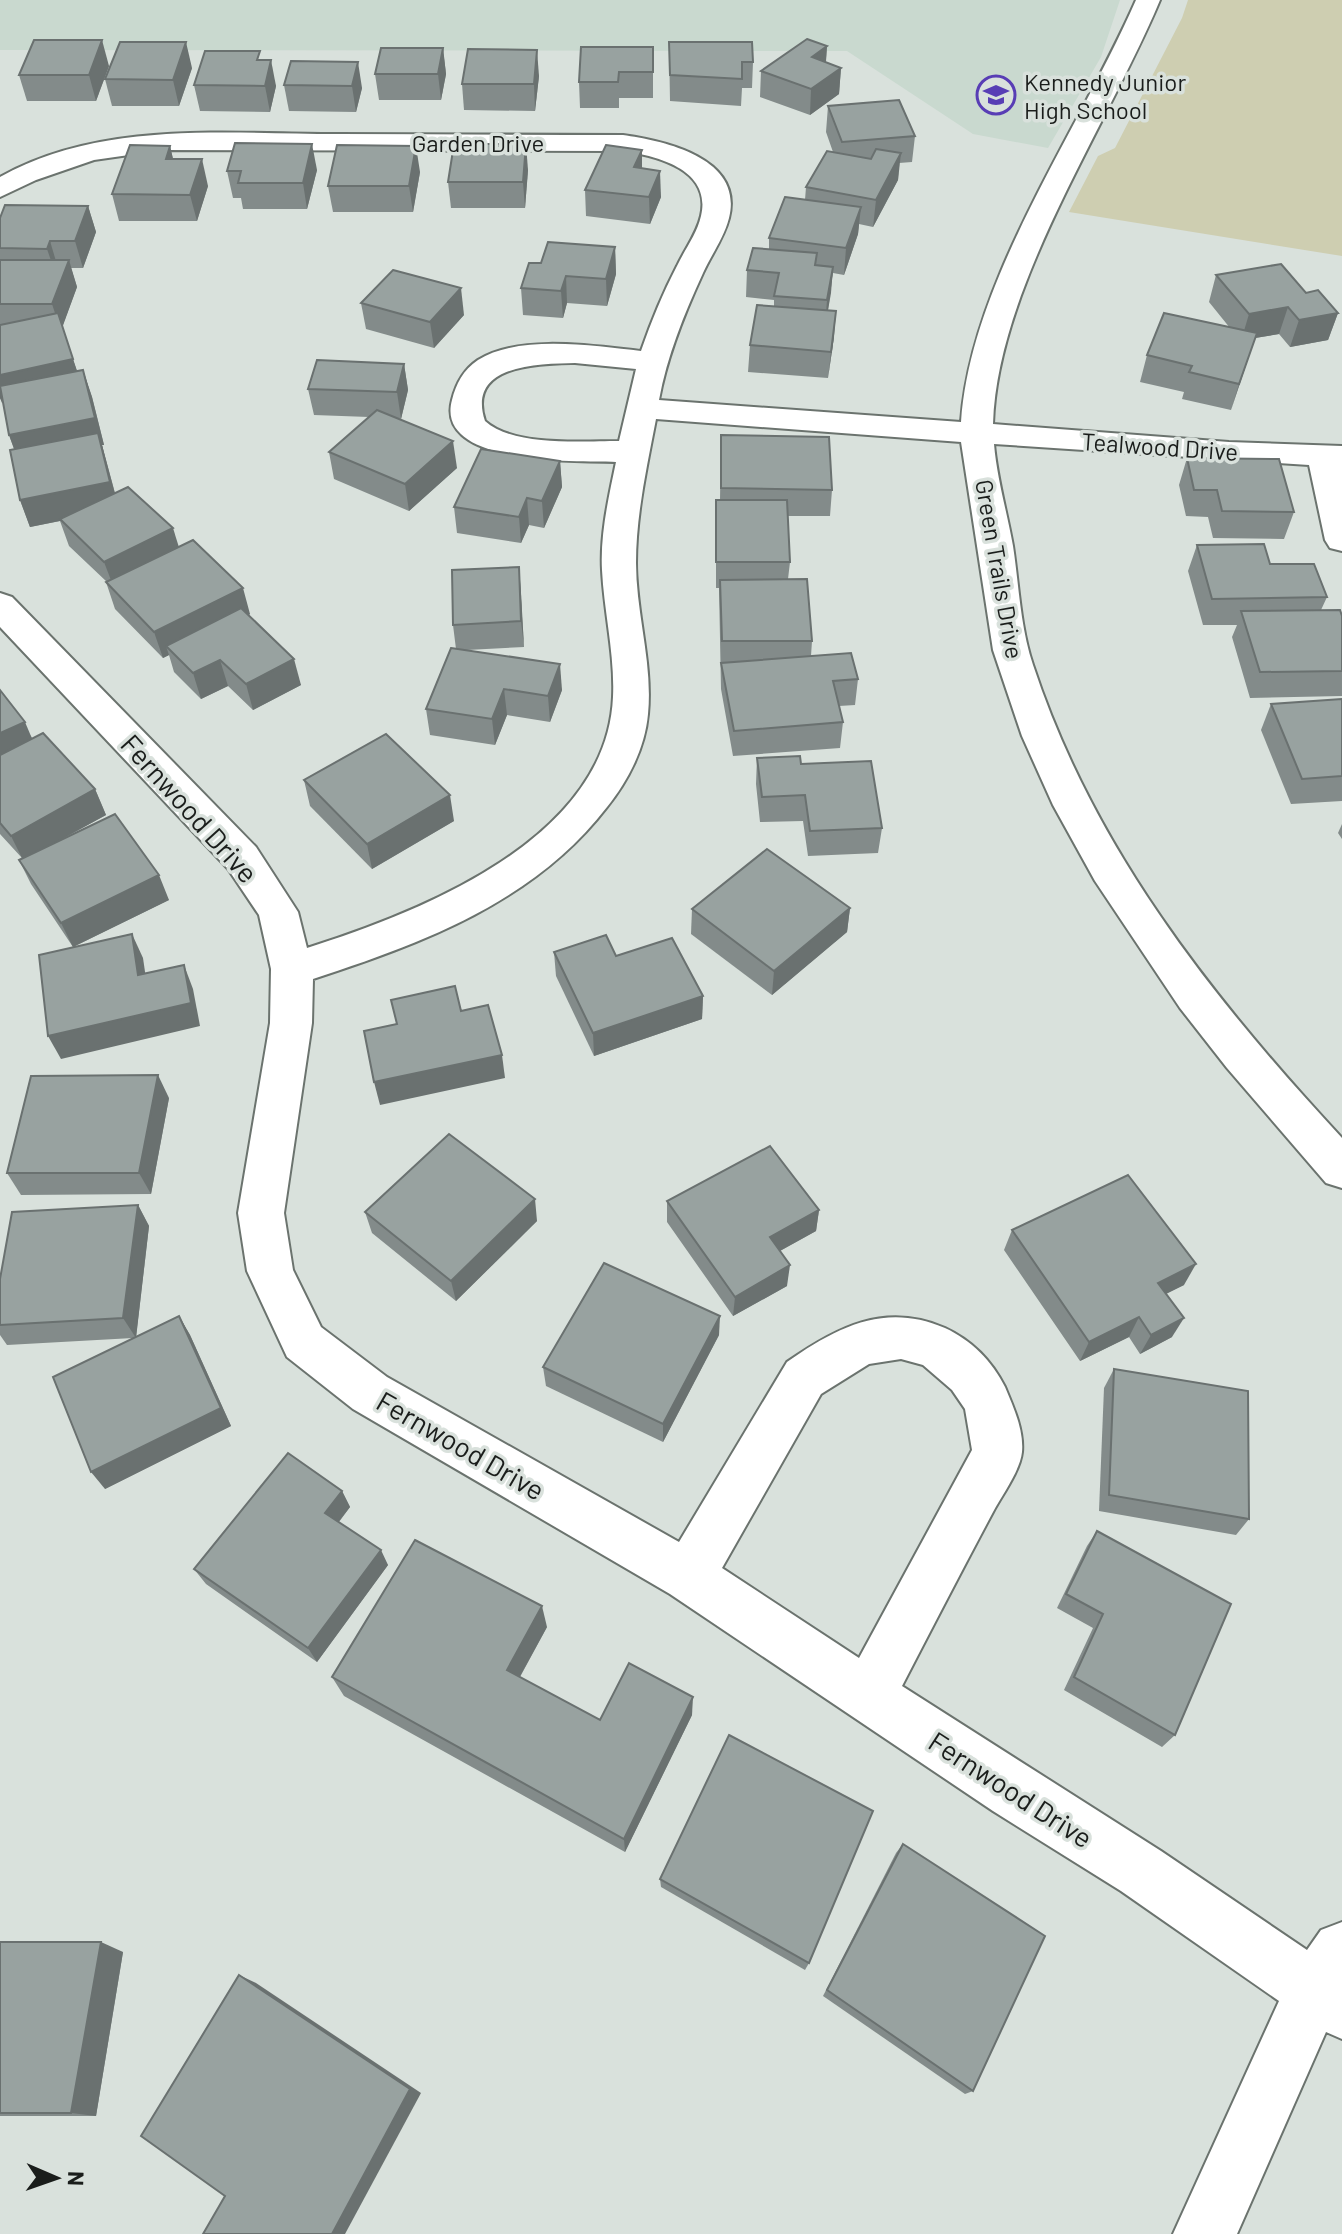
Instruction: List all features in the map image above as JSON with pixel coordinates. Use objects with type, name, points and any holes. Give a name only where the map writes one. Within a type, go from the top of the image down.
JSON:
[{"type":"street","name":"Green Trails Drive","points":[[1148,0],[1027,245],[1008,291],[982,382],[977,433],[1014,663],[1050,755],[1088,833],[1154,940],[1223,1035],[1342,1169]]},
{"type":"street","name":"Garden Drive","points":[[0,189],[26,174],[90,152],[164,142],[593,142],[648,146],[691,164],[708,178],[717,201],[712,227],[687,274],[654,361],[641,408],[619,564],[633,694],[624,749],[602,787],[556,841],[490,889],[420,926],[292,969]]},
{"type":"street","points":[[634,452],[509,445],[474,429],[466,416],[466,401],[476,378],[510,358],[554,353],[654,361]]},
{"type":"street","points":[[641,408],[977,433]]},
{"type":"street","name":"Tealwood Drive","points":[[977,433],[1333,456]]},
{"type":"street","points":[[1333,456],[1342,540]]},
{"type":"street","name":"Fernwood Drive","points":[[0,605],[242,858],[278,912],[292,969],[291,1023],[261,1213],[270,1271],[304,1342],[370,1393],[688,1576],[1141,1871],[1333,1983]]},
{"type":"street","points":[[688,1576],[804,1378],[833,1355],[871,1340],[907,1335],[942,1347],[974,1379],[994,1416],[997,1453],[868,1696]]},
{"type":"street","points":[[1205,2234],[1333,1983]]},
{"type":"shaded area","name":"Kennedy Junior High School","points":[[0,0],[1120,0],[1101,57],[1048,148],[973,134],[847,51],[0,50]]},
{"type":"green space","points":[[1188,0],[1342,0],[1342,256],[1069,212],[1098,156],[1115,148],[1182,18]]},
{"type":"building","points":[[807,39],[827,46],[812,57],[841,68],[811,89],[761,71]]},
{"type":"building","points":[[34,40],[102,40],[89,75],[19,75]]},
{"type":"building","points":[[120,42],[186,42],[173,80],[105,79]]},
{"type":"building","points":[[669,42],[752,42],[753,62],[742,62],[742,79],[670,75]]},
{"type":"building","points":[[581,47],[653,47],[653,72],[619,72],[618,82],[579,82]]},
{"type":"building","points":[[381,48],[443,48],[438,74],[375,74]]},
{"type":"building","points":[[468,49],[537,50],[534,84],[462,84]]},
{"type":"building","points":[[205,51],[260,51],[257,60],[271,60],[265,86],[194,85]]},
{"type":"building","points":[[291,61],[358,62],[352,86],[284,85]]},
{"type":"building","points":[[899,100],[915,136],[842,142],[828,106]]},
{"type":"building","points":[[235,143],[312,144],[303,183],[238,183],[241,171],[227,171]]},
{"type":"building","points":[[454,144],[526,144],[523,182],[448,182]]},
{"type":"building","points":[[130,145],[170,146],[166,159],[202,159],[190,195],[112,194]]},
{"type":"building","points":[[337,145],[416,146],[409,186],[328,186]]},
{"type":"building","points":[[606,145],[642,150],[634,167],[660,171],[649,197],[585,190]]},
{"type":"building","points":[[876,149],[901,153],[876,200],[806,187],[827,151],[871,159]]},
{"type":"building","points":[[785,197],[861,207],[846,248],[769,238]]},
{"type":"building","points":[[5,205],[88,206],[75,241],[50,241],[47,249],[0,248],[0,218]]},
{"type":"building","points":[[548,242],[615,247],[606,279],[566,276],[561,291],[521,288],[529,263],[541,263]]},
{"type":"building","points":[[753,248],[817,253],[815,265],[833,267],[827,300],[774,296],[779,273],[747,270]]},
{"type":"building","points":[[0,260],[69,260],[52,304],[0,304]]},
{"type":"building","points":[[1281,264],[1306,293],[1318,290],[1338,313],[1299,320],[1288,307],[1249,314],[1216,275]]},
{"type":"building","points":[[393,270],[461,288],[430,322],[361,303]]},
{"type":"building","points":[[757,305],[836,311],[831,352],[750,345]]},
{"type":"building","points":[[58,313],[73,359],[0,375],[0,325]]},
{"type":"building","points":[[1164,313],[1257,333],[1239,384],[1189,372],[1192,366],[1147,355]]},
{"type":"building","points":[[317,360],[404,364],[397,392],[308,389]]},
{"type":"building","points":[[83,370],[95,418],[9,435],[0,386]]},
{"type":"building","points":[[377,410],[453,441],[405,484],[329,452]]},
{"type":"building","points":[[98,433],[110,482],[20,500],[10,450]]},
{"type":"building","points":[[721,435],[829,437],[832,490],[721,488]]},
{"type":"building","points":[[481,449],[560,461],[542,501],[527,498],[519,517],[454,507]]},
{"type":"building","points":[[1187,458],[1279,459],[1294,512],[1222,511],[1217,490],[1194,490]]},
{"type":"building","points":[[128,487],[173,528],[104,562],[60,519]]},
{"type":"building","points":[[716,500],[787,500],[790,562],[716,562]]},
{"type":"building","points":[[193,540],[243,588],[154,632],[106,582]]},
{"type":"building","points":[[1264,544],[1270,564],[1314,564],[1327,597],[1212,599],[1197,545]]},
{"type":"building","points":[[519,567],[521,621],[453,625],[452,570]]},
{"type":"building","points":[[807,579],[812,641],[722,641],[720,580]]},
{"type":"building","points":[[241,608],[294,659],[246,684],[220,660],[193,673],[166,646]]},
{"type":"building","points":[[1340,610],[1342,671],[1260,672],[1241,611]]},
{"type":"building","points":[[451,648],[560,664],[548,696],[504,689],[492,719],[426,709]]},
{"type":"building","points":[[851,653],[858,679],[833,681],[843,722],[734,731],[721,663]]},
{"type":"building","points":[[0,690],[25,722],[0,733]]},
{"type":"building","points":[[1342,699],[1342,776],[1302,779],[1271,704]]},
{"type":"building","points":[[43,733],[95,789],[11,836],[0,823],[0,755]]},
{"type":"building","points":[[386,734],[450,795],[367,844],[304,780]]},
{"type":"building","points":[[800,756],[801,764],[871,761],[882,828],[810,831],[805,795],[762,797],[757,758]]},
{"type":"building","points":[[115,814],[159,875],[61,923],[19,860]]},
{"type":"building","points":[[767,849],[850,908],[774,971],[692,909]]},
{"type":"building","points":[[132,934],[138,975],[184,965],[191,1003],[48,1036],[39,955]]},
{"type":"building","points":[[606,935],[616,956],[672,938],[703,996],[593,1033],[554,952]]},
{"type":"building","points":[[455,986],[461,1011],[488,1005],[502,1055],[374,1082],[364,1031],[397,1024],[391,1000]]},
{"type":"building","points":[[158,1075],[139,1173],[7,1173],[31,1076]]},
{"type":"building","points":[[449,1134],[535,1199],[451,1281],[365,1212]]},
{"type":"building","points":[[770,1146],[819,1210],[770,1237],[790,1265],[735,1297],[667,1201]]},
{"type":"building","points":[[1128,1175],[1196,1264],[1158,1283],[1184,1318],[1151,1335],[1139,1317],[1089,1342],[1012,1230]]},
{"type":"building","points":[[138,1205],[123,1318],[0,1325],[0,1279],[12,1212]]},
{"type":"building","points":[[604,1263],[720,1316],[663,1424],[543,1367]]},
{"type":"building","points":[[179,1316],[221,1408],[91,1472],[53,1377]]},
{"type":"building","points":[[1114,1369],[1248,1391],[1249,1519],[1109,1495]]},
{"type":"building","points":[[288,1453],[342,1491],[325,1513],[381,1550],[308,1648],[194,1569]]},
{"type":"building","points":[[1097,1531],[1231,1604],[1175,1735],[1074,1677],[1103,1614],[1066,1594]]},
{"type":"building","points":[[415,1540],[542,1606],[507,1670],[600,1720],[629,1663],[693,1697],[624,1839],[332,1677]]},
{"type":"building","points":[[729,1735],[873,1811],[809,1963],[660,1879]]},
{"type":"building","points":[[903,1844],[1045,1936],[973,2091],[827,1990]]},
{"type":"building","points":[[0,1942],[101,1942],[71,2113],[0,2113]]},
{"type":"building","points":[[239,1975],[410,2089],[332,2234],[203,2234],[225,2196],[141,2136]]},
{"type":"place","name":"Kennedy Junior High School","points":[[996,95]]}]
